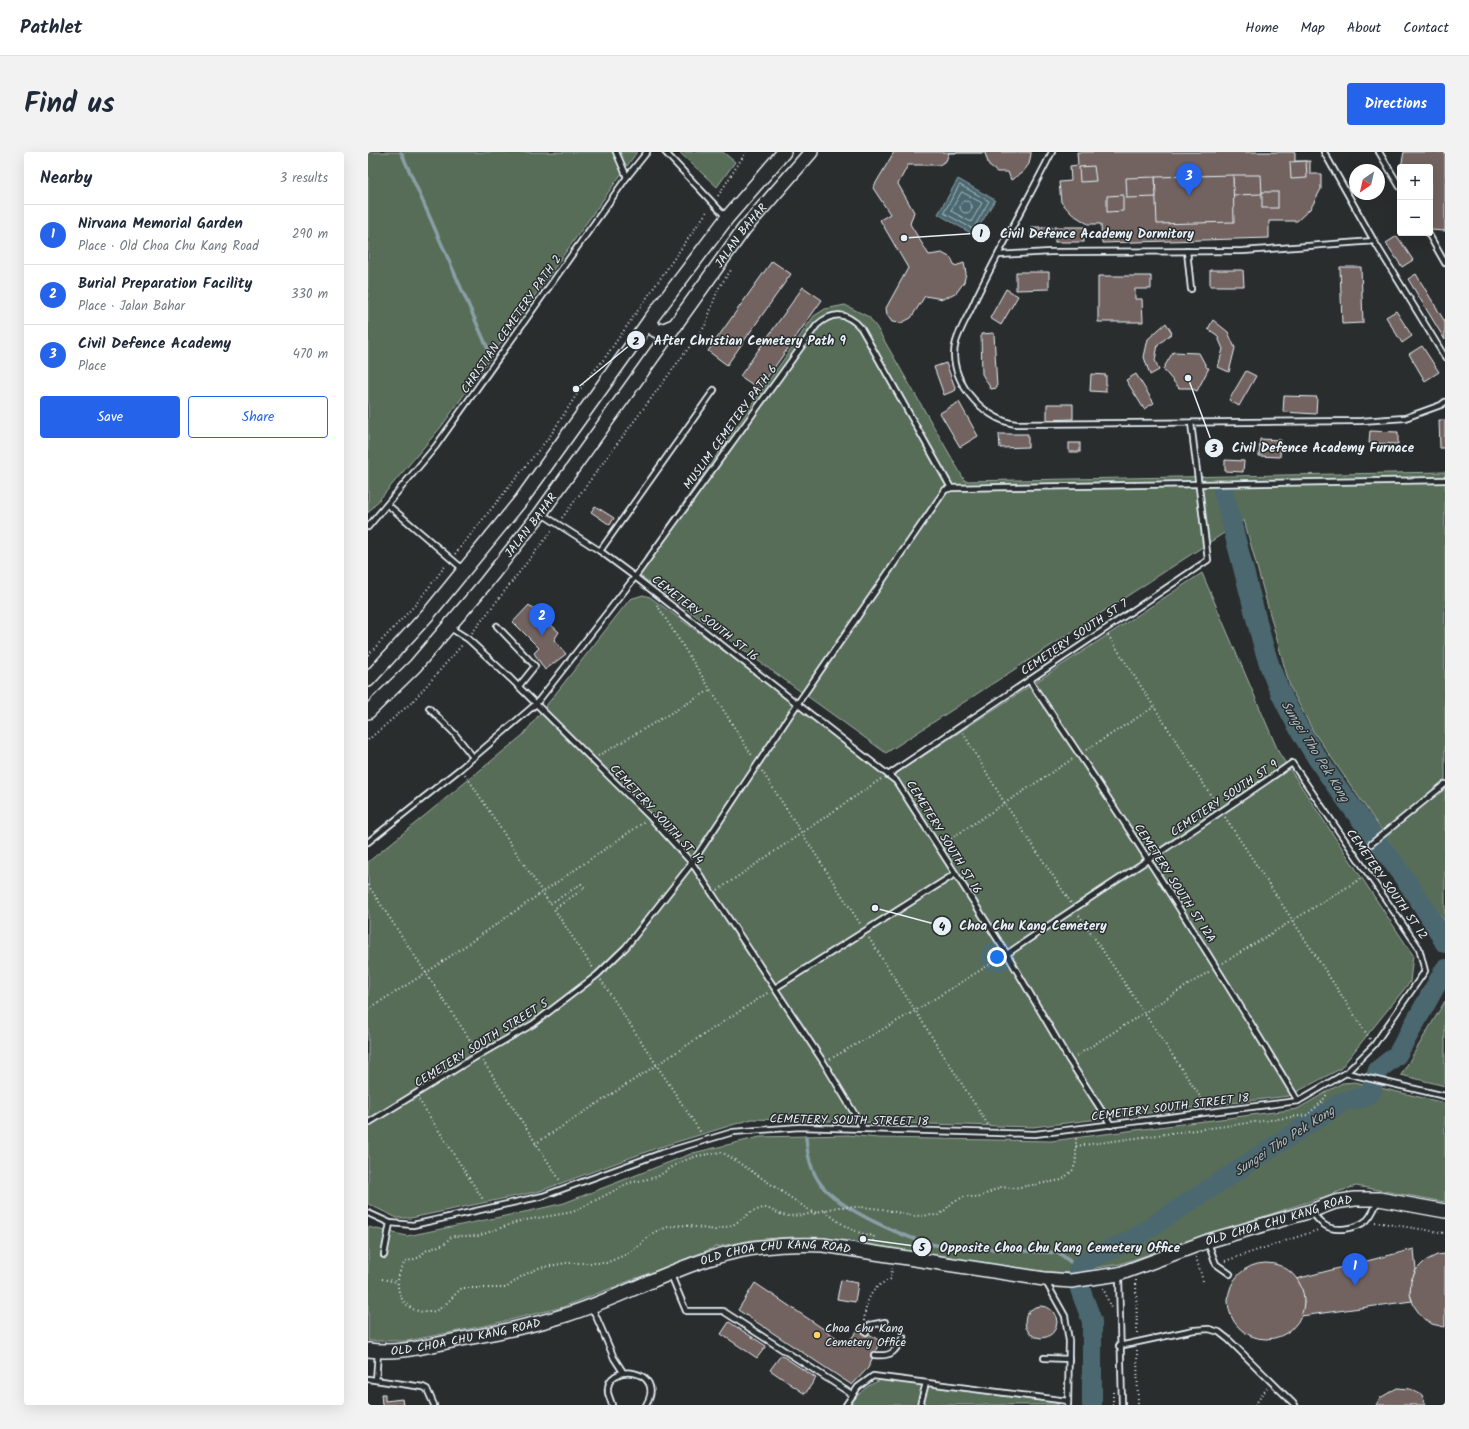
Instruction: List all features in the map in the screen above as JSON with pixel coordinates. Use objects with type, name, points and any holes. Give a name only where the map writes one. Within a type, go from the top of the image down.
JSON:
[{"type":"main road","name":"JALAN BAHAR","points":[[368,680],[398,649],[522,499],[650,320],[727,218],[784,152]]},
{"type":"main road","name":"JALAN BAHAR","points":[[368,712],[415,666],[449,627],[540,514],[744,229],[811,152]]},
{"type":"main road","points":[[650,320],[655,330],[658,332],[676,325]]},
{"type":"main road","name":"OLD CHOA CHU KANG ROAD","points":[[373,1351],[395,1352],[532,1325],[592,1306],[670,1273],[720,1256],[753,1248],[793,1244],[823,1245],[1044,1279],[1071,1281],[1119,1274],[1193,1246],[1311,1211],[1335,1202],[1356,1199],[1379,1199],[1445,1211]]},
{"type":"lane","points":[[616,152],[627,177]]},
{"type":"lane","name":"CHRISTIAN CEMETERY PATH 2","points":[[368,527],[436,446],[627,177],[647,152]]},
{"type":"lane","points":[[665,152],[727,218]]},
{"type":"lane","points":[[1051,152],[999,254],[956,342],[954,350],[956,369],[961,382],[975,401],[993,417],[1005,423],[1016,424],[1361,421],[1405,418],[1441,405],[1445,402]]},
{"type":"lane","points":[[1324,152],[1374,241],[1445,357]]},
{"type":"lane","points":[[1379,152],[1397,182]]},
{"type":"lane","points":[[1430,236],[1445,263]]},
{"type":"lane","points":[[999,254],[1051,252],[1242,251],[1374,241]]},
{"type":"lane","points":[[1188,251],[1191,289]]},
{"type":"lane","name":"MUSLIM CEMETERY PATH 6","points":[[635,577],[817,325],[826,317],[834,315],[844,316],[854,320],[862,328],[951,488]]},
{"type":"lane","points":[[600,551],[714,390]]},
{"type":"lane","points":[[1191,423],[1198,484]]},
{"type":"lane","points":[[951,488],[1445,480]]},
{"type":"lane","name":"CEMETERY SOUTH ST 7","points":[[888,775],[958,726],[1208,560],[1198,484]]},
{"type":"lane","name":"CEMETERY SOUTH STREET 5","points":[[368,1123],[479,1055],[533,1024],[597,975],[640,930],[692,863],[798,704],[946,490],[951,488]]},
{"type":"lane","points":[[388,504],[464,570]]},
{"type":"lane","name":"CEMETERY SOUTH ST 16","points":[[540,514],[600,551],[635,577],[896,781],[1007,954],[1069,1060],[1111,1125]]},
{"type":"lane","points":[[368,842],[461,768],[536,704],[635,577]]},
{"type":"lane","points":[[497,626],[535,666],[519,686]]},
{"type":"lane","name":"CEMETERY SOUTH ST 14","points":[[449,627],[468,639],[519,686],[650,818],[692,863],[824,1063],[863,1128]]},
{"type":"lane","name":"CEMETERY SOUTH ST 12A","points":[[1029,680],[1080,754],[1217,966],[1298,1101]]},
{"type":"lane","points":[[429,708],[454,733],[473,757]]},
{"type":"lane","name":"CEMETERY SOUTH ST 9","points":[[1007,954],[1074,908],[1149,861],[1292,763]]},
{"type":"lane","name":"CEMETERY SOUTH ST 12","points":[[1292,763],[1419,948],[1425,971],[1374,1045],[1346,1074],[1338,1078]]},
{"type":"lane","points":[[1371,844],[1445,784]]},
{"type":"lane","points":[[775,988],[955,874]]},
{"type":"lane","points":[[1346,1074],[1445,1096]]},
{"type":"lane","name":"CEMETERY SOUTH STREET 18","points":[[368,1212],[390,1223],[412,1226],[488,1207],[543,1196],[705,1140],[734,1132],[800,1127],[1035,1134],[1298,1101],[1338,1078]]},
{"type":"lane","points":[[1311,1211],[1322,1224],[1331,1228],[1356,1226],[1365,1221],[1375,1209],[1379,1199]]},
{"type":"lane","points":[[384,1255],[390,1223]]},
{"type":"lane","points":[[1208,1242],[1216,1264],[1230,1274]]},
{"type":"lane","points":[[670,1273],[686,1311],[723,1311],[853,1395]]},
{"type":"lane","points":[[1119,1274],[1119,1346],[1122,1405]]},
{"type":"lane","points":[[846,1405],[865,1380],[873,1376],[1068,1403],[1069,1341],[1066,1316],[1044,1279]]},
{"type":"lane","points":[[592,1306],[614,1358],[623,1372]]},
{"type":"lane","points":[[866,1332],[870,1325],[885,1322]]},
{"type":"lane","points":[[1119,1346],[1194,1330],[1209,1329],[1219,1332],[1295,1405]]},
{"type":"lane","points":[[874,1355],[885,1356],[896,1351],[903,1337]]},
{"type":"lane","points":[[373,1351],[376,1380]]},
{"type":"lane","points":[[1044,1358],[1069,1359]]},
{"type":"lane","points":[[612,1405],[608,1392],[610,1385],[612,1379],[623,1372],[636,1373],[647,1381],[650,1398],[646,1405]]},
{"type":"lane","points":[[368,1379],[423,1387],[427,1389],[434,1405]]},
{"type":"lane","points":[[920,1405],[926,1383]]},
{"type":"path","points":[[368,655],[416,604],[550,436],[584,383],[604,359],[713,203],[746,152]]},
{"type":"path","points":[[368,740],[411,703],[468,639],[556,525],[705,326],[718,289],[731,270]]},
{"type":"path","points":[[1105,629],[1154,707],[1374,1045]]},
{"type":"path","points":[[592,760],[710,690]]},
{"type":"path","points":[[938,847],[1004,802],[1154,707]]},
{"type":"path","points":[[958,726],[1004,802],[1210,1112]]},
{"type":"path","points":[[461,768],[550,904],[581,884],[585,888],[554,908],[705,1140]]},
{"type":"path","points":[[712,894],[888,775]]},
{"type":"path","points":[[368,1008],[426,973],[542,891],[650,818]]},
{"type":"path","points":[[368,885],[565,1188]]},
{"type":"path","points":[[865,931],[993,1133]]},
{"type":"path","points":[[824,1063],[916,1011],[1007,954]]},
{"type":"path","points":[[536,1144],[775,988]]},
{"type":"path","points":[[1076,1146],[1307,1115],[1321,1103],[1338,1078]]},
{"type":"path","points":[[416,1095],[488,1207]]},
{"type":"path","points":[[815,1214],[732,1158],[721,1152],[715,1152],[680,1162],[657,1177],[629,1183],[573,1212],[520,1221],[478,1236],[452,1236],[444,1244],[425,1251],[420,1257],[405,1262],[401,1268],[397,1282],[398,1294],[404,1302],[418,1310],[431,1312],[439,1309],[462,1288],[506,1288],[522,1276],[539,1268],[566,1263],[606,1263],[625,1255],[640,1245],[654,1232],[668,1227],[682,1224],[715,1230],[733,1225],[751,1212],[768,1208],[782,1215],[789,1216],[815,1214],[838,1207],[882,1209],[914,1216],[938,1214],[943,1212],[954,1201],[966,1196],[978,1198],[1000,1187],[1014,1188],[1062,1180],[1073,1170],[1076,1161],[1076,1130]]},
{"type":"path","points":[[825,1211],[846,1228],[859,1234],[874,1236],[871,1252]]},
{"type":"path","points":[[1365,1221],[1445,1233]]},
{"type":"path","points":[[1216,1264],[1317,1231],[1331,1228]]},
{"type":"path","points":[[1193,1246],[1204,1281]]},
{"type":"path","points":[[863,1324],[865,1312],[874,1289],[891,1279],[892,1267],[898,1267]]},
{"type":"path","points":[[382,1278],[397,1282]]},
{"type":"path","points":[[1094,1278],[1112,1313]]},
{"type":"path","points":[[1255,1405],[1271,1383]]},
{"type":"path","points":[[1113,1384],[1113,1405]]},
{"type":"green space","points":[[368,152],[637,152],[441,427],[368,513]]},
{"type":"green space","points":[[679,152],[723,152],[735,162],[717,187]]},
{"type":"green space","points":[[845,305],[869,317],[877,328],[965,481],[1445,472],[1445,922],[1313,731],[1290,687],[1244,520],[886,753],[635,572],[814,316],[825,309]]},
{"type":"green space","points":[[1202,573],[1279,753],[1413,955],[1410,982],[1340,1069],[1289,1096],[1033,1127],[752,1119],[657,1148],[540,1191],[411,1218],[397,1218],[368,1204],[368,862],[523,735],[630,599],[643,595],[650,597],[780,692],[888,779]]},
{"type":"green space","points":[[1445,1001],[1445,1086],[1401,1075]]},
{"type":"green space","points":[[1355,1082],[1445,1103],[1445,1202],[1356,1186],[1120,1264],[1066,1273],[1039,1271],[825,1238],[792,1237],[752,1240],[716,1247],[563,1307],[489,1325],[407,1341],[368,1341],[368,1227],[407,1236],[534,1210],[564,1203],[693,1153],[760,1137],[848,1135],[878,1138],[1051,1141],[1297,1109],[1342,1083]]},
{"type":"green space","points":[[881,1380],[1057,1403],[1059,1405],[851,1405],[857,1396],[864,1390]]},
{"type":"water","points":[[958,179],[995,200],[974,235],[938,214]]},
{"type":"building","points":[[894,152],[1031,152],[1029,164],[1023,172],[1011,180],[1008,172],[997,172],[989,166],[985,153],[949,153],[946,161],[939,165],[908,165],[898,184],[914,212],[910,224],[929,255],[942,253],[951,258],[955,266],[964,263],[966,273],[964,282],[957,292],[943,299],[925,296],[911,318],[901,323],[892,322],[887,315],[886,308],[908,268],[880,220],[890,214],[873,188]]},
{"type":"building","points":[[1077,152],[1295,152],[1295,161],[1310,161],[1310,174],[1321,174],[1321,189],[1311,208],[1297,221],[1269,221],[1269,238],[1102,243],[1101,224],[1088,224],[1072,214],[1061,202],[1059,182],[1071,181],[1070,166],[1078,165]]},
{"type":"building","points":[[1404,152],[1445,152],[1445,231],[1433,230],[1433,164],[1402,164]]},
{"type":"building","points":[[1306,161],[1307,178],[1291,179],[1290,162]]},
{"type":"building","points":[[1094,166],[1096,181],[1080,182],[1079,167]]},
{"type":"building","points":[[1233,175],[1261,175],[1262,194],[1233,195]]},
{"type":"building","points":[[1233,175],[1234,222],[1157,224],[1155,177]]},
{"type":"building","points":[[1155,177],[1156,197],[1127,198],[1126,178]]},
{"type":"building","points":[[1262,192],[1278,192],[1278,208],[1262,208]]},
{"type":"building","points":[[1123,195],[1123,211],[1107,212],[1107,196]]},
{"type":"building","points":[[1031,227],[1040,227],[1040,238],[1031,237]]},
{"type":"building","points":[[1042,227],[1052,227],[1053,238],[1042,238]]},
{"type":"building","points":[[1055,227],[1084,227],[1084,242],[1055,242]]},
{"type":"building","points":[[1397,236],[1413,260],[1402,267],[1386,243]]},
{"type":"building","points":[[772,261],[791,274],[727,365],[708,351]]},
{"type":"building","points":[[1340,267],[1361,267],[1363,323],[1342,324]]},
{"type":"building","points":[[1210,270],[1243,270],[1244,286],[1210,286]]},
{"type":"building","points":[[1016,272],[1049,272],[1049,289],[1016,290]]},
{"type":"building","points":[[1416,274],[1445,322],[1445,340],[1408,279]]},
{"type":"building","points":[[1098,276],[1151,276],[1151,289],[1135,289],[1135,299],[1142,299],[1143,322],[1098,322]]},
{"type":"building","points":[[803,287],[822,300],[759,389],[740,376]]},
{"type":"building","points":[[1006,289],[1018,296],[1001,325],[990,318]]},
{"type":"building","points":[[1396,311],[1412,336],[1402,343],[1386,317]]},
{"type":"building","points":[[1213,320],[1228,332],[1235,348],[1229,372],[1218,367],[1223,349],[1217,335],[1208,329]]},
{"type":"building","points":[[1166,323],[1172,333],[1158,345],[1155,360],[1159,370],[1150,375],[1144,357],[1148,339]]},
{"type":"building","points":[[994,333],[997,388],[991,389],[982,374],[981,334]]},
{"type":"building","points":[[1422,346],[1439,372],[1425,381],[1409,354]]},
{"type":"building","points":[[1173,352],[1199,353],[1207,368],[1209,368],[1197,391],[1190,388],[1179,388],[1163,369]]},
{"type":"building","points":[[946,363],[956,390],[944,395],[934,367]]},
{"type":"building","points":[[1246,371],[1256,376],[1239,406],[1229,400]]},
{"type":"building","points":[[1091,374],[1106,375],[1106,392],[1090,391]]},
{"type":"building","points":[[1136,374],[1154,403],[1144,409],[1126,380]]},
{"type":"building","points":[[1284,396],[1317,397],[1316,414],[1283,412]]},
{"type":"building","points":[[959,402],[978,436],[960,447],[940,413]]},
{"type":"building","points":[[1047,404],[1073,404],[1073,419],[1047,420]]},
{"type":"building","points":[[1439,420],[1445,420],[1445,448],[1440,448]]},
{"type":"building","points":[[1370,431],[1398,432],[1398,444],[1369,443]]},
{"type":"building","points":[[999,434],[1028,434],[1028,447],[1000,448]]},
{"type":"building","points":[[1260,439],[1281,440],[1280,457],[1259,456]]},
{"type":"building","points":[[1069,443],[1080,443],[1080,452],[1069,452]]},
{"type":"building","points":[[1225,460],[1244,461],[1243,472],[1225,471]]},
{"type":"building","points":[[595,506],[614,518],[610,525],[591,512]]},
{"type":"building","points":[[529,605],[559,632],[554,640],[566,654],[545,670],[534,653],[539,648],[513,622]]},
{"type":"building","points":[[1414,1249],[1416,1270],[1411,1281],[1410,1294],[1412,1301],[1301,1316],[1304,1303],[1302,1290],[1296,1279]]},
{"type":"building","points":[[1445,1254],[1444,1327],[1432,1324],[1422,1317],[1414,1306],[1410,1294],[1411,1281],[1416,1270],[1425,1261],[1437,1255]]},
{"type":"building","points":[[1266,1263],[1280,1266],[1293,1274],[1301,1287],[1304,1301],[1301,1315],[1293,1328],[1280,1336],[1266,1339],[1252,1336],[1239,1328],[1231,1315],[1228,1301],[1231,1287],[1239,1274],[1252,1266]]},
{"type":"building","points":[[841,1280],[858,1283],[855,1302],[837,1299]]},
{"type":"building","points":[[755,1283],[846,1344],[860,1328],[880,1341],[868,1368],[852,1385],[738,1310]]},
{"type":"building","points":[[1038,1306],[1044,1306],[1054,1313],[1057,1322],[1056,1328],[1050,1335],[1044,1338],[1038,1338],[1028,1331],[1025,1325],[1025,1319],[1032,1309]]},
{"type":"building","points":[[729,1322],[766,1346],[757,1358],[721,1334]]},
{"type":"building","points":[[781,1355],[816,1378],[805,1394],[770,1370]]},
{"type":"building","points":[[1397,1388],[1410,1389],[1422,1395],[1426,1405],[1376,1405],[1380,1398]]},
{"type":"building","points":[[381,1394],[385,1394],[385,1401],[402,1399],[403,1405],[382,1405]]},
{"type":"waterway","points":[[401,152],[488,349]]},
{"type":"waterway","name":"Sungei Tho Pek Kong","points":[[1223,490],[1265,651],[1279,690],[1302,734],[1321,764],[1407,882],[1445,943]]},
{"type":"waterway","name":"Sungei Tho Pek Kong","points":[[1092,1405],[1092,1321],[1080,1289],[1078,1271],[1081,1265],[1095,1256],[1128,1242],[1342,1102],[1366,1097],[1370,1094],[1378,1070],[1397,1055],[1445,969]]},
{"type":"waterway","name":"Sungei Tho Pek Kong","points":[[806,1137],[807,1149],[814,1172],[820,1183],[829,1193],[858,1213],[894,1231],[941,1246],[1059,1253],[1072,1263],[1078,1271]]},
{"type":"place","name":"Civil Defence Academy","points":[[1189,196]]},
{"type":"place","name":"Civil Defence Academy Dormitory","points":[[904,238]]},
{"type":"place","name":"Civil Defence Academy Furnace","points":[[1188,378]]},
{"type":"place","name":"After Christian Cemetery Path 9","points":[[576,389]]},
{"type":"place","name":"Burial Preparation Facility","points":[[542,636]]},
{"type":"place","name":"Choa Chu Kang Cemetery","points":[[875,908]]},
{"type":"place","name":"Opposite Choa Chu Kang Cemetery Office","points":[[863,1239]]},
{"type":"place","name":"Nirvana Memorial Garden","points":[[1355,1286]]},
{"type":"place","name":"Choa Chu Kang Cemetery Office","points":[[817,1335]]}]
